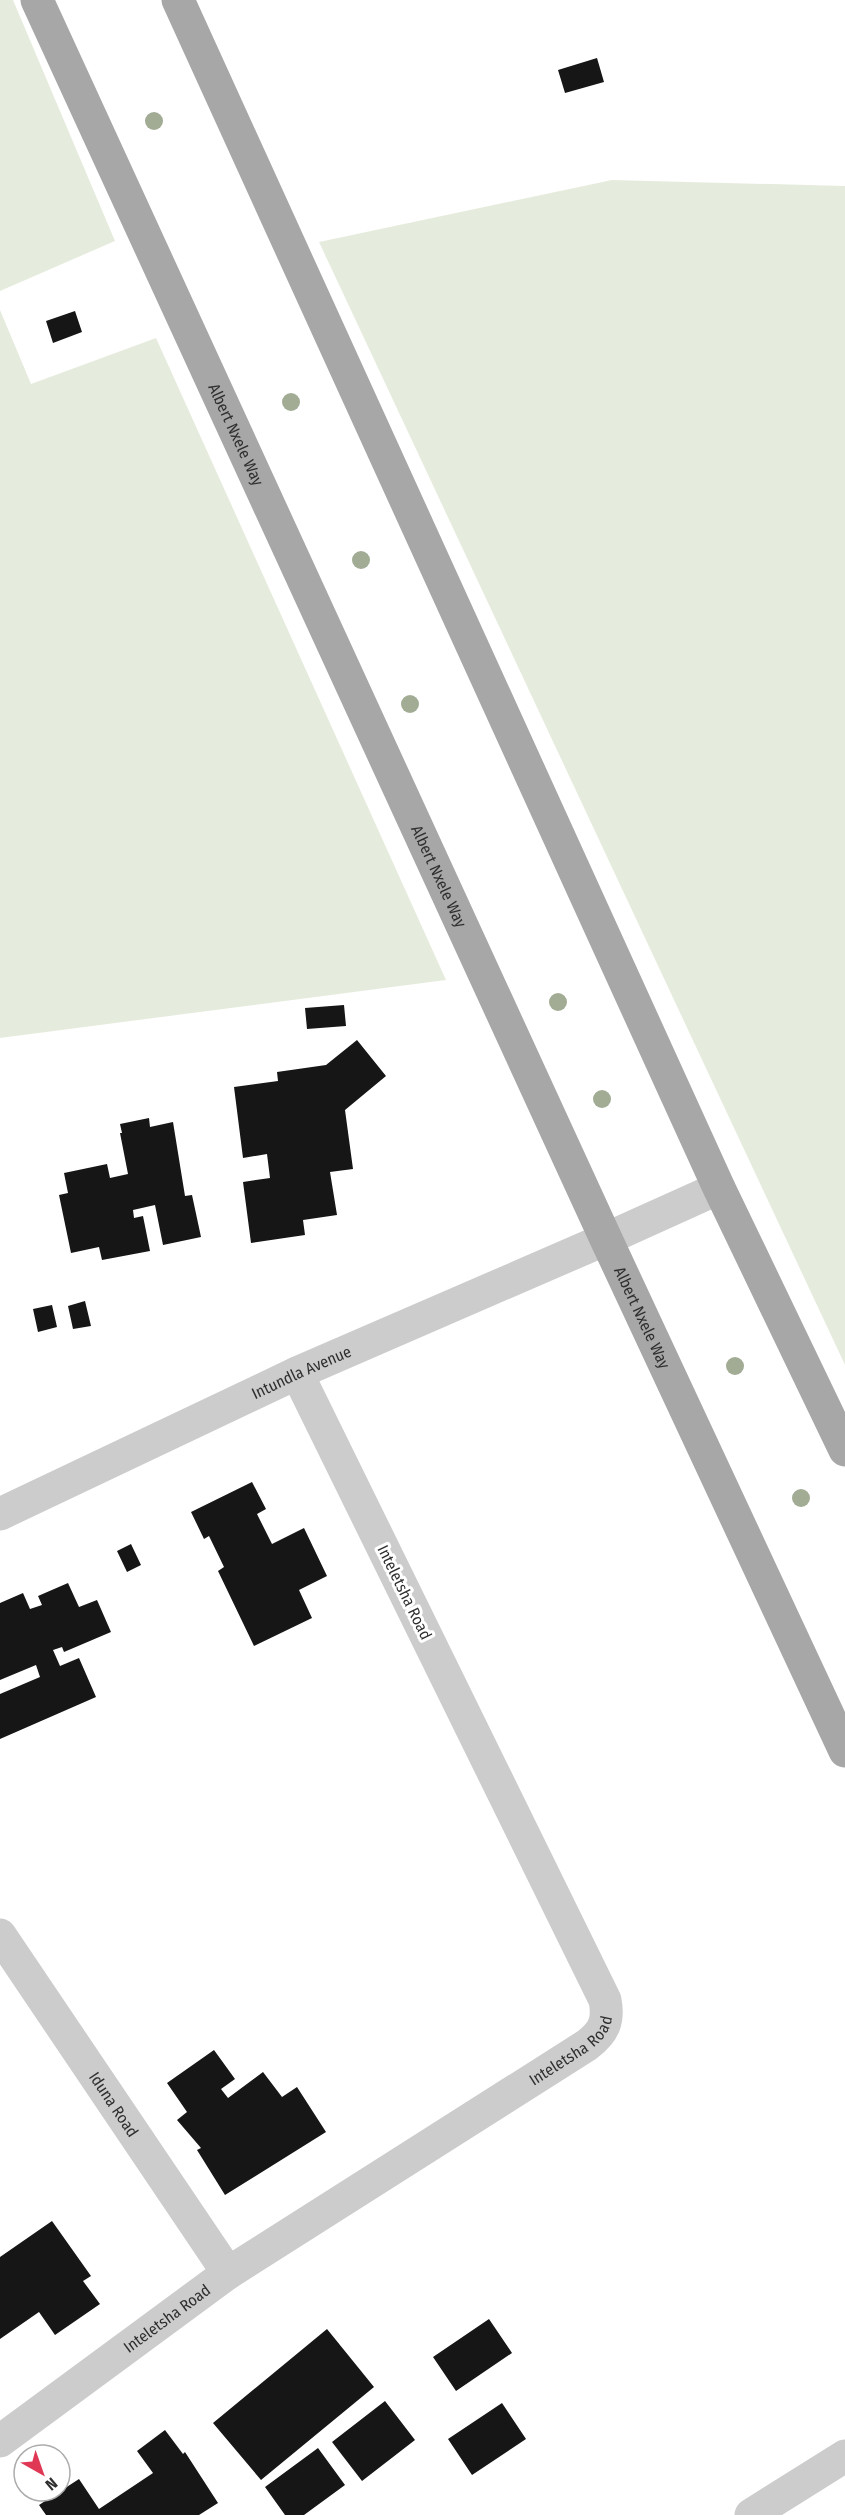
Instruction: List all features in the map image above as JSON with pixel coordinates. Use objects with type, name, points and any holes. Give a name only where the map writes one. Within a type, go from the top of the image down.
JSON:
[{"type":"main road","name":"Albert Nxele Way","points":[[37,0],[606,1239],[845,1751]]},
{"type":"main road","points":[[178,0],[719,1188],[845,1450]]},
{"type":"street","name":"Intundla Avenue","points":[[0,1514],[297,1373],[719,1188]]},
{"type":"street","name":"Inteletsha Road","points":[[0,2441],[228,2273],[587,2045],[604,2029],[607,2011],[605,2000],[297,1373]]},
{"type":"street","name":"Iduna Road","points":[[0,1935],[228,2273]]},
{"type":"street","points":[[751,2515],[842,2465]]},
{"type":"green space","points":[[0,0],[13,0],[115,241],[0,291]]},
{"type":"green space","points":[[612,180],[845,186],[845,1365],[319,242]]},
{"type":"green space","points":[[0,310],[31,384],[156,338],[446,980],[0,1038]]},
{"type":"building","points":[[597,58],[604,82],[565,93],[558,70]]},
{"type":"building","points":[[75,311],[82,332],[53,343],[46,321]]},
{"type":"building","points":[[344,1005],[346,1026],[307,1029],[305,1008]]},
{"type":"building","points":[[357,1040],[386,1076],[345,1110],[353,1169],[330,1172],[337,1215],[303,1220],[305,1235],[251,1243],[243,1182],[270,1178],[267,1154],[243,1158],[234,1087],[278,1081],[277,1072],[326,1065]]},
{"type":"building","points":[[149,1118],[150,1127],[173,1122],[185,1196],[192,1195],[201,1237],[163,1245],[155,1205],[133,1210],[134,1218],[143,1216],[150,1251],[102,1260],[99,1247],[71,1253],[59,1195],[68,1193],[64,1173],[107,1164],[110,1178],[128,1174],[120,1124]]},
{"type":"building","points":[[85,1301],[91,1326],[73,1329],[68,1306]]},
{"type":"building","points":[[52,1305],[57,1327],[38,1332],[33,1309]]},
{"type":"building","points":[[252,1482],[266,1509],[257,1514],[272,1544],[304,1528],[327,1576],[299,1590],[312,1618],[254,1646],[218,1571],[224,1567],[209,1536],[204,1539],[191,1512]]},
{"type":"building","points":[[131,1544],[141,1565],[127,1572],[117,1551]]},
{"type":"building","points":[[68,1583],[79,1607],[97,1600],[111,1632],[64,1652],[62,1647],[53,1650],[60,1666],[79,1658],[96,1697],[0,1739],[0,1694],[40,1677],[36,1665],[0,1680],[0,1603],[23,1593],[30,1609],[42,1605],[38,1596]]},
{"type":"building","points":[[214,2050],[235,2079],[221,2089],[228,2098],[263,2072],[282,2097],[297,2087],[326,2132],[225,2195],[197,2150],[201,2148],[177,2120],[187,2112],[167,2083]]},
{"type":"building","points":[[52,2221],[91,2276],[83,2281],[100,2304],[55,2335],[39,2312],[0,2339],[0,2257]]},
{"type":"building","points":[[489,2319],[512,2353],[456,2391],[433,2357]]},
{"type":"building","points":[[327,2329],[374,2387],[261,2480],[213,2423]]},
{"type":"building","points":[[385,2401],[415,2440],[362,2481],[332,2442]]},
{"type":"building","points":[[502,2403],[526,2439],[472,2475],[448,2439]]},
{"type":"building","points":[[165,2430],[183,2454],[185,2452],[218,2503],[199,2515],[46,2515],[39,2505],[42,2503],[72,2503],[72,2484],[79,2479],[99,2509],[153,2473],[137,2451]]},
{"type":"building","points":[[318,2448],[345,2485],[304,2515],[285,2515],[265,2487]]}]
